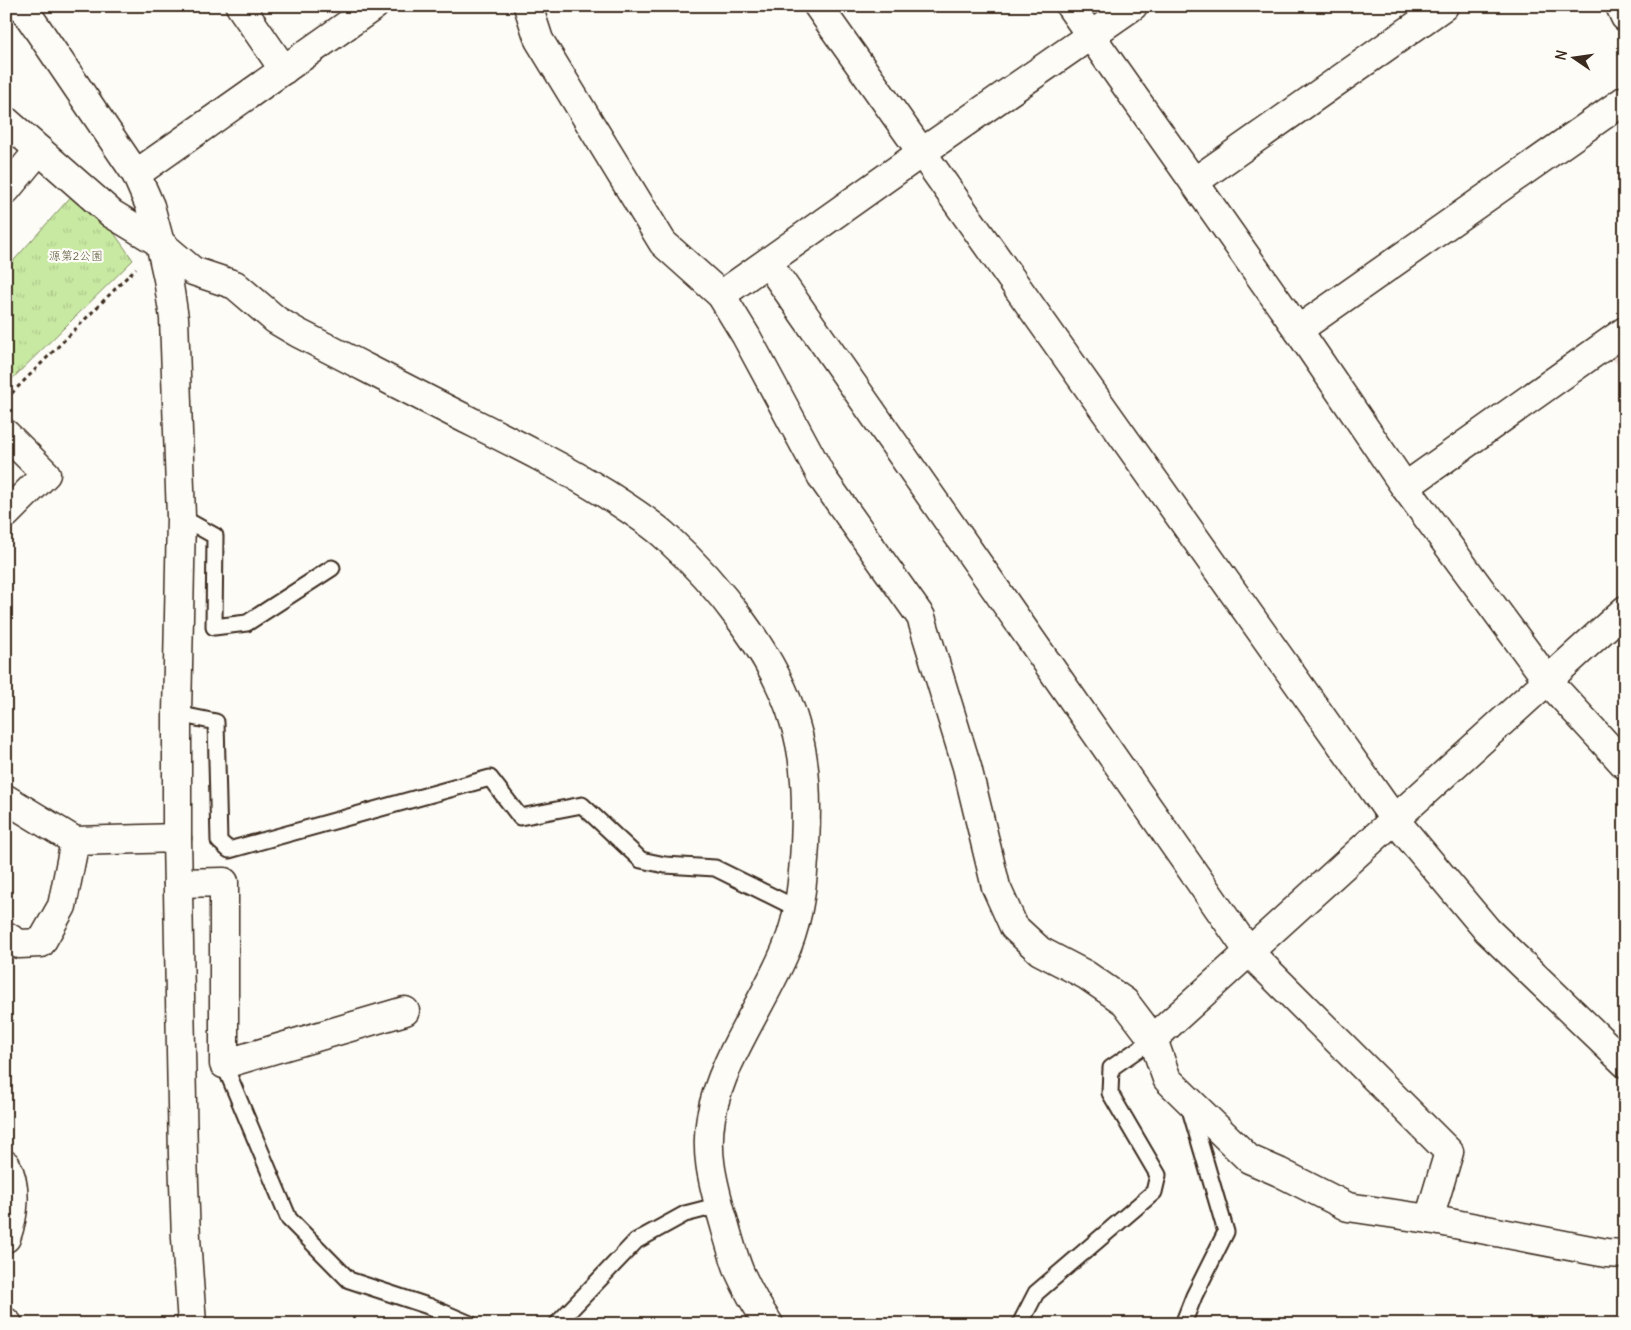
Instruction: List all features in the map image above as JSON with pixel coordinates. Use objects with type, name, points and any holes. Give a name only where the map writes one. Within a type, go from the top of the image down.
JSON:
[{"type":"street","points":[[22,6],[136,174],[150,206],[162,252],[174,318],[181,517],[177,714],[177,838],[183,1156],[192,1324]]},
{"type":"street","points":[[240,6],[284,70]]},
{"type":"street","points":[[528,6],[539,40],[663,243],[721,295],[746,336],[823,479],[921,616],[966,767],[996,887],[1014,927],[1040,951],[1086,975],[1125,1002],[1153,1039],[1167,1078],[1187,1100],[1249,1159],[1348,1206],[1429,1218],[1606,1253],[1625,1254]]},
{"type":"street","points":[[818,6],[1394,820],[1488,930],[1625,1063]]},
{"type":"street","points":[[1070,6],[1298,330],[1405,487],[1548,681],[1625,766]]},
{"type":"street","points":[[721,295],[1133,6]]},
{"type":"street","points":[[1194,182],[1444,6]]},
{"type":"street","points":[[1620,6],[1625,17]]},
{"type":"street","points":[[136,174],[372,7]]},
{"type":"street","points":[[1298,330],[1625,100]]},
{"type":"street","points":[[6,121],[112,214],[162,252],[192,271],[235,285],[276,320],[298,333],[524,447],[579,477],[628,508],[678,549],[720,594],[752,637],[773,671],[796,724],[805,779],[807,812],[804,864],[798,909],[789,942],[729,1064],[715,1100],[711,1118],[709,1165],[740,1273],[753,1300],[769,1324]]},
{"type":"street","points":[[6,190],[39,150]]},
{"type":"street","points":[[768,262],[1249,952],[1449,1152],[1429,1218]]},
{"type":"street","points":[[1405,487],[1625,331]]},
{"type":"street","points":[[6,434],[46,474],[6,514]]},
{"type":"street","points":[[1153,1039],[1625,610]]},
{"type":"street","points":[[6,799],[75,841],[177,838]]},
{"type":"street","points":[[6,936],[19,944],[41,944],[62,906],[75,841]]},
{"type":"street","points":[[178,883],[224,882],[224,1064],[405,1011]]},
{"type":"street","points":[[6,1165],[14,1194],[11,1225],[6,1238]]},
{"type":"lane","points":[[181,517],[214,536],[214,627],[247,623],[332,568]]},
{"type":"lane","points":[[177,714],[216,722],[219,840],[229,850],[490,778],[520,817],[582,805],[641,860],[665,865],[716,868],[798,909]]},
{"type":"lane","points":[[1020,1324],[1036,1293],[1154,1192],[1158,1175],[1110,1093],[1111,1068],[1153,1039]]},
{"type":"lane","points":[[224,1064],[288,1219],[349,1280],[428,1306],[470,1324]]},
{"type":"lane","points":[[1183,1324],[1194,1296],[1226,1232],[1187,1100]]},
{"type":"lane","points":[[557,1324],[636,1241],[685,1214],[720,1205]]},
{"type":"path","points":[[6,399],[137,268],[162,252]]},
{"type":"shaded area","points":[[1625,346],[1625,373],[1611,357]]},
{"type":"green space","name":"源第2公園","points":[[76,191],[102,216],[133,260],[6,385],[6,269]]}]
